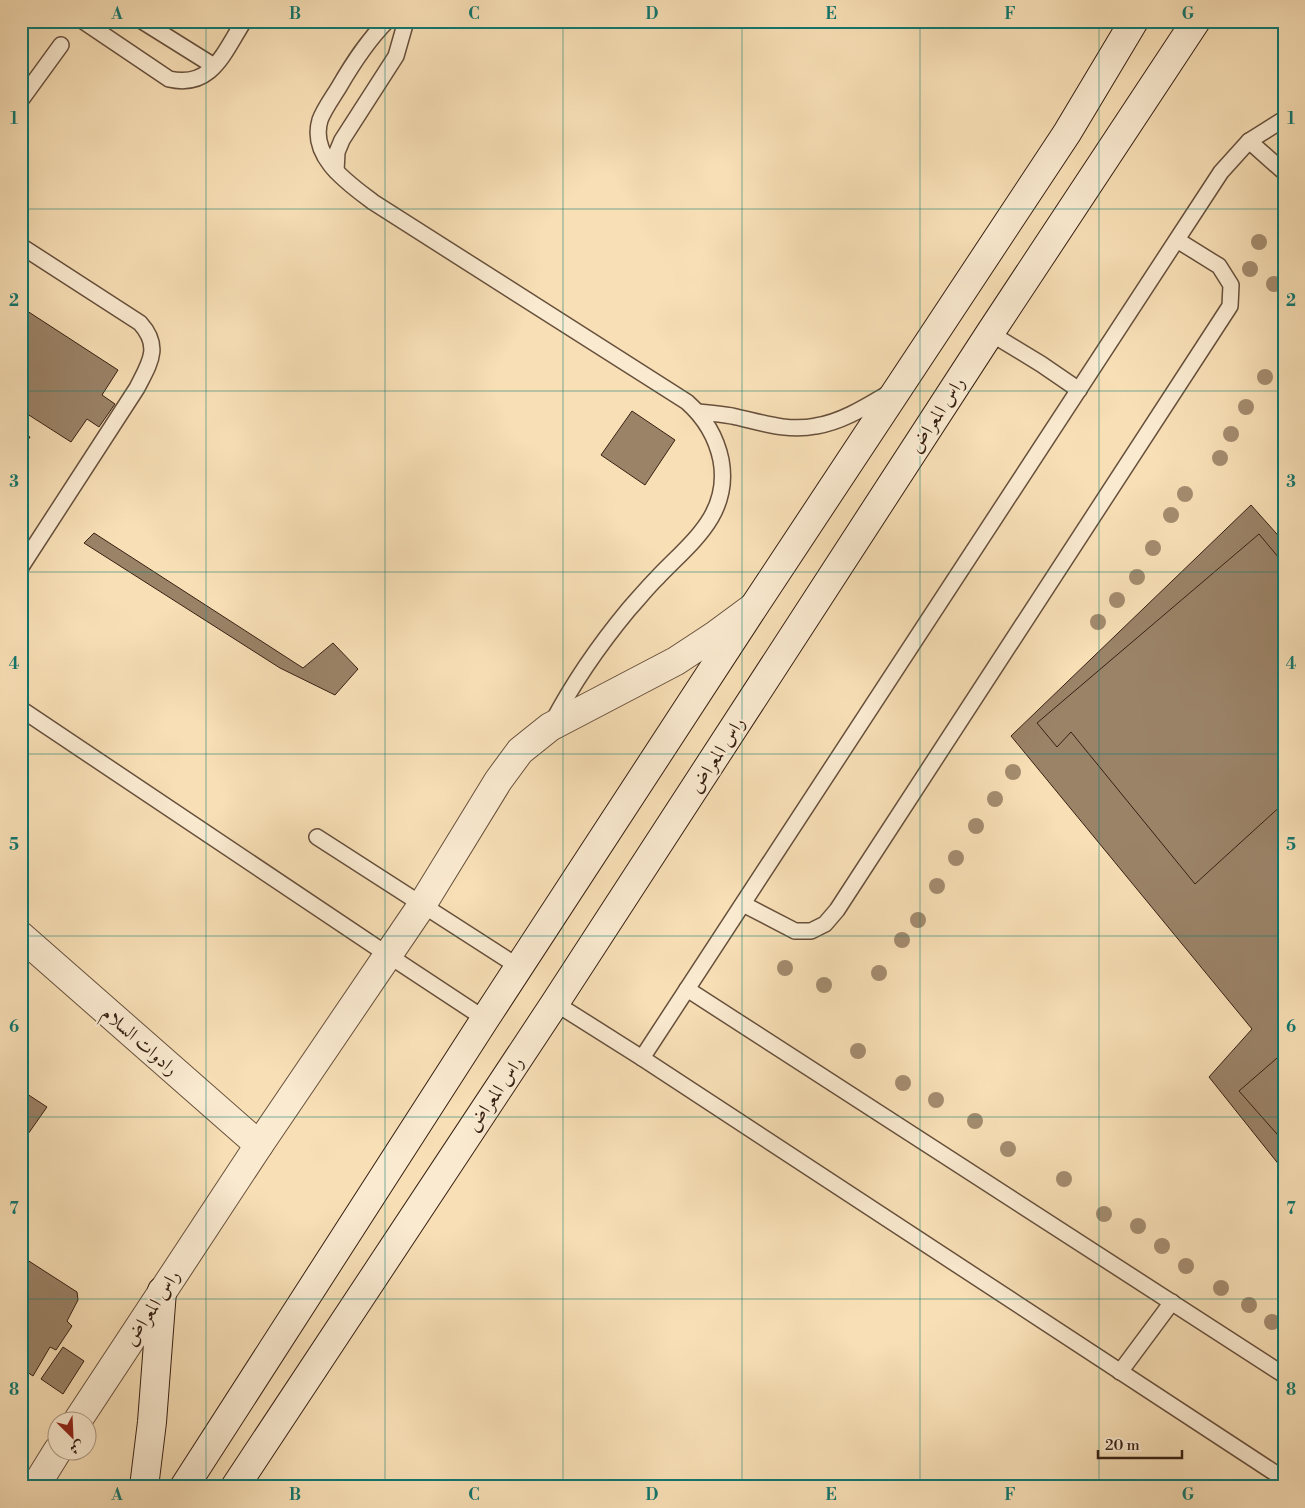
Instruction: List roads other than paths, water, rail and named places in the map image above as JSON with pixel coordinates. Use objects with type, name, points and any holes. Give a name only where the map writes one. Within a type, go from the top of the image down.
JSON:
[{"type":"street","name":"راس المعراض","points":[[184,1487],[485,1018],[1067,133],[1134,21]]},
{"type":"street","name":"راس المعراض","points":[[235,1487],[556,1003],[990,333],[1196,21]]},
{"type":"street","name":"راس المعراض","points":[[85,1410],[259,1145],[422,905],[498,781],[520,751],[550,727],[676,661],[755,606]]},
{"type":"street","name":"رادوات السلام","points":[[21,936],[259,1145]]},
{"type":"street","points":[[144,1487],[152,1422],[162,1291]]},
{"type":"street","points":[[34,1487],[52,1460]]},
{"type":"lane","points":[[83,21],[168,79],[189,81],[206,75],[244,21]]},
{"type":"lane","points":[[142,21],[214,66]]},
{"type":"lane","points":[[387,21],[359,54],[321,118],[317,131],[319,144],[325,157],[350,185],[373,202],[687,402],[698,412],[714,436],[722,465],[722,480],[716,509],[700,534],[657,578],[623,617],[566,696],[550,727]]},
{"type":"lane","points":[[336,171],[337,152],[342,140],[396,56],[406,21]]},
{"type":"lane","points":[[21,100],[60,45]]},
{"type":"lane","points":[[642,1058],[1221,172],[1249,141],[1284,119]]},
{"type":"lane","points":[[1249,141],[1284,172]]},
{"type":"lane","points":[[743,904],[795,930],[811,931],[825,924],[848,893],[1230,306],[1231,284],[1219,266],[1177,240]]},
{"type":"lane","points":[[21,246],[140,323],[148,332],[153,345],[150,363],[137,388],[21,566]]},
{"type":"lane","points":[[990,333],[1079,390]]},
{"type":"lane","points":[[698,412],[731,416],[764,425],[798,428],[816,426],[836,420],[864,407],[899,387]]},
{"type":"lane","points":[[21,709],[485,1018]]},
{"type":"lane","points":[[317,837],[519,967]]},
{"type":"lane","points":[[687,989],[1282,1371]]},
{"type":"lane","points":[[556,1003],[1284,1479]]},
{"type":"lane","points":[[1120,1372],[1172,1302]]}]
